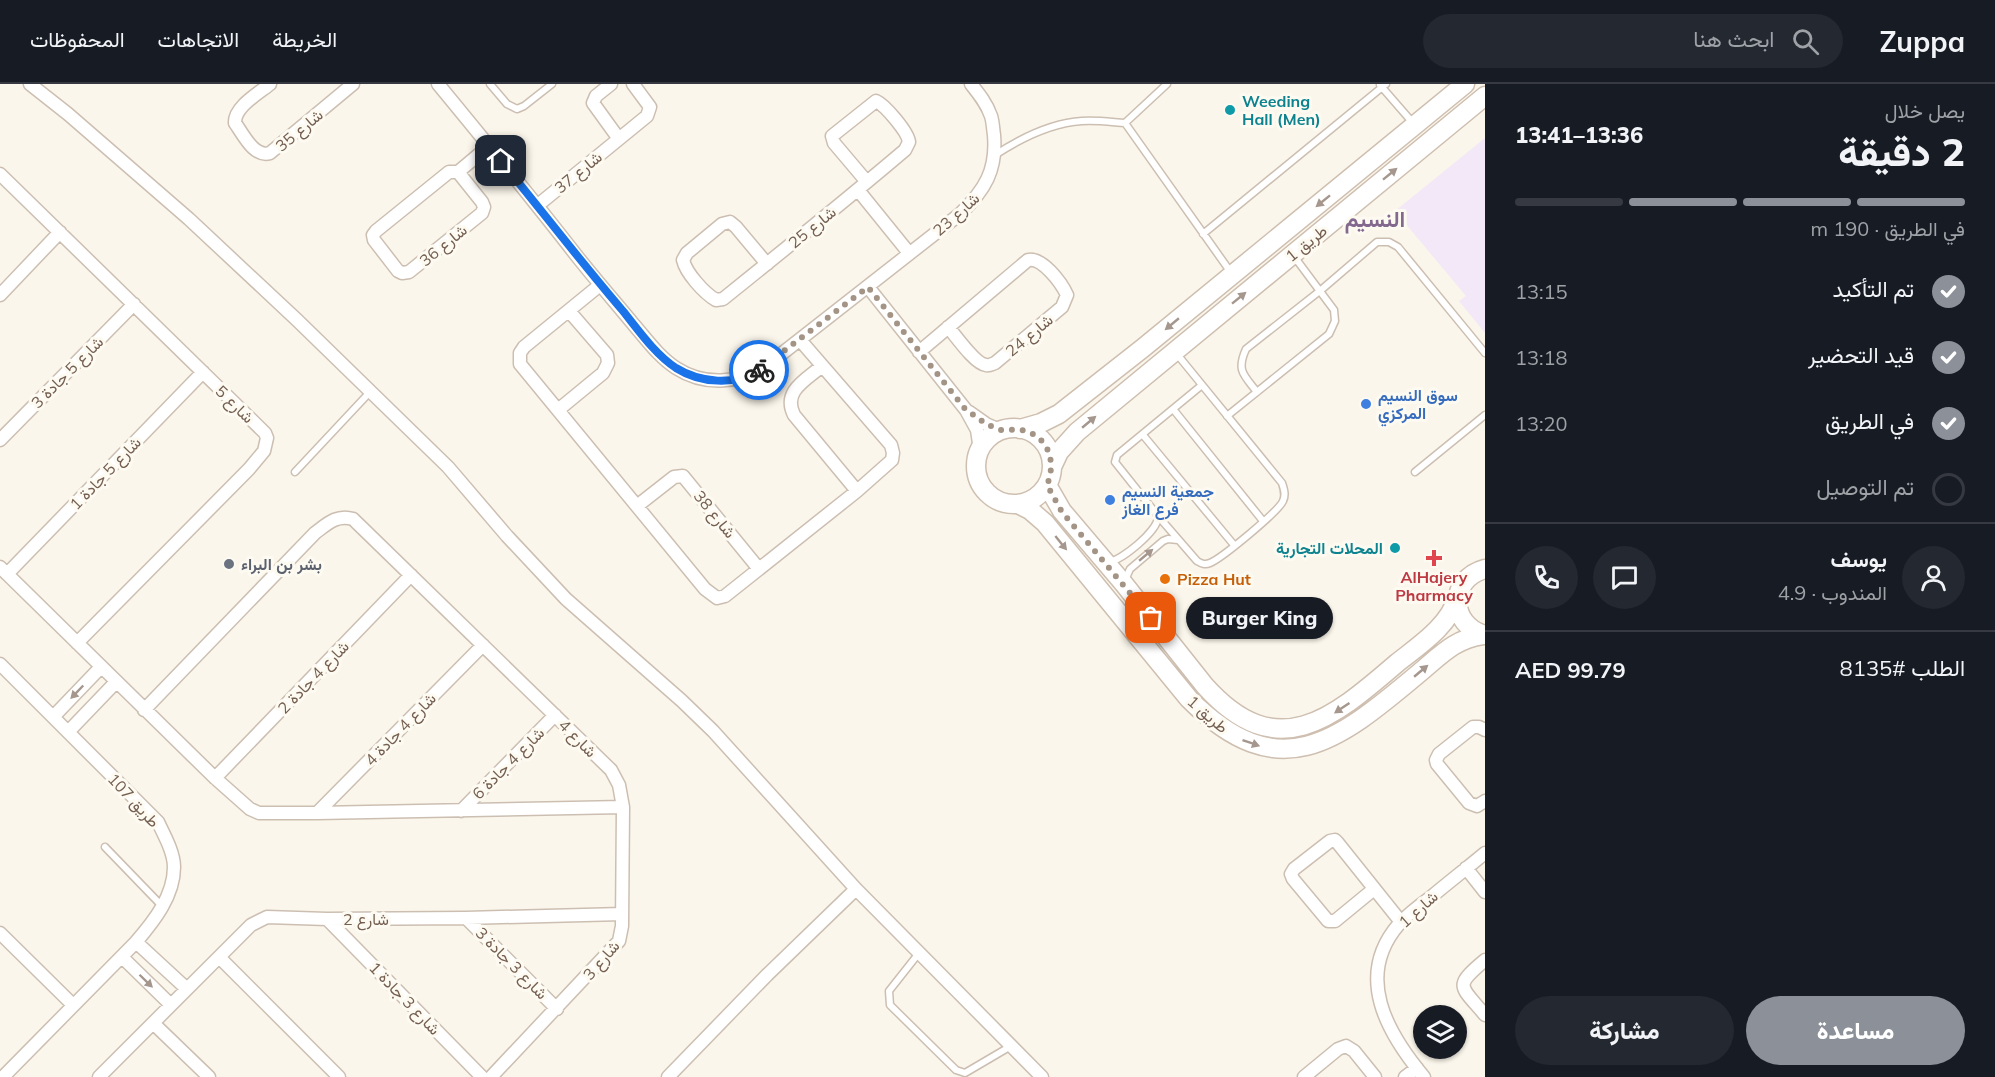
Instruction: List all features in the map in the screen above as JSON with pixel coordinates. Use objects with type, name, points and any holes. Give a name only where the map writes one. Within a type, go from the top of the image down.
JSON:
[{"type":"street","points":[[30,84],[69,114],[189,219],[448,467],[507,536],[566,599],[713,731],[856,889],[1042,1077]]},
{"type":"street","name":"شارع 35","points":[[270,84],[237,112],[234,120],[257,152],[266,154],[353,84]]},
{"type":"street","name":"شارع 37","points":[[611,84],[596,96],[593,103],[619,139]]},
{"type":"street","name":"شارع 37","points":[[538,205],[647,116],[650,107],[633,84]]},
{"type":"street","name":"شارع 23","points":[[441,85],[600,285],[656,351],[676,368],[696,377],[721,381],[754,374],[868,287],[960,214],[979,196],[988,180],[995,155],[992,118],[986,104],[971,84]]},
{"type":"street","name":"طريق 1","points":[[1011,430],[1041,423],[1059,414],[1465,84]]},
{"type":"street","name":"طريق 1","points":[[1485,96],[1077,432],[1059,452],[1050,476],[1062,512],[1220,702],[1237,716],[1255,724],[1290,727],[1318,721],[1334,714],[1356,699],[1438,629],[1451,615],[1461,586],[1468,577],[1485,569]]},
{"type":"street","name":"شارع 25","points":[[767,264],[730,222],[723,224],[687,253],[683,260],[685,267],[709,296],[716,300],[723,299],[767,264],[862,186],[905,150],[909,142],[907,134],[882,104],[876,101],[832,136],[862,186],[909,253]]},
{"type":"street","name":"شارع 36","points":[[458,172],[482,202],[484,207],[482,213],[410,272],[398,271],[374,240],[374,234],[449,172],[458,172],[489,146]]},
{"type":"street","name":"شارع 5","points":[[0,174],[265,433],[267,445],[249,469],[77,643]]},
{"type":"street","points":[[0,295],[60,232]]},
{"type":"street","name":"شارع 24","points":[[919,352],[948,327],[1028,260],[1035,259],[1043,264],[1065,290],[1066,296],[1062,307],[990,365],[981,364],[948,327]]},
{"type":"street","points":[[600,285],[524,348],[519,357],[524,370],[705,589],[717,598],[725,596],[857,491],[892,460],[891,445],[800,340]]},
{"type":"street","points":[[868,287],[966,410],[977,430],[981,450]]},
{"type":"street","name":"شارع 5 جادة 3","points":[[0,440],[134,304]]},
{"type":"street","points":[[558,410],[603,373],[608,363],[607,355],[569,311]]},
{"type":"street","points":[[822,366],[794,391],[790,397],[789,406],[857,491]]},
{"type":"street","name":"شارع 5 جادة 1","points":[[4,570],[203,372]]},
{"type":"street","points":[[966,410],[987,424],[1011,430],[1039,438],[1051,456],[1050,476],[1040,494],[1030,501],[1018,504],[996,499],[987,492],[980,483],[977,472],[977,460],[986,441],[1011,430]]},
{"type":"street","name":"شارع 38","points":[[638,506],[674,477],[683,476],[759,569]]},
{"type":"street","name":"طريق 1","points":[[1018,504],[1030,510],[1045,524],[1189,699],[1206,716],[1226,731],[1264,747],[1286,749],[1326,740],[1371,714],[1460,640],[1484,635]]},
{"type":"street","name":"شارع 4","points":[[144,710],[315,533],[335,518],[345,516],[353,519],[611,770],[619,785],[623,807]]},
{"type":"street","points":[[4,570],[215,778],[250,809],[259,813],[623,807]]},
{"type":"street","name":"شارع 4 جادة 2","points":[[215,778],[411,575]]},
{"type":"street","points":[[1458,596],[1461,617],[1467,626],[1484,635]]},
{"type":"street","name":"شارع 4 جادة 4","points":[[317,813],[483,645]]},
{"type":"street","name":"طريق 107","points":[[0,664],[158,822],[167,841],[174,866],[171,886],[163,907],[136,942],[3,1077]]},
{"type":"street","points":[[53,717],[101,667]]},
{"type":"street","points":[[68,732],[116,682]]},
{"type":"street","name":"شارع 4 جادة 6","points":[[461,811],[555,715]]},
{"type":"street","points":[[1485,730],[1479,727],[1473,728],[1439,754],[1436,760],[1469,803],[1477,806],[1485,801]]},
{"type":"street","name":"شارع 3","points":[[491,1077],[619,941],[622,914],[623,807]]},
{"type":"street","points":[[1374,889],[1335,921],[1328,921],[1293,879],[1292,874],[1294,869],[1330,841],[1335,840],[1401,922]]},
{"type":"street","name":"شارع 1","points":[[1420,1072],[1391,1033],[1378,993],[1378,970],[1384,946],[1401,922],[1485,853]]},
{"type":"street","points":[[1466,868],[1485,892]]},
{"type":"street","points":[[668,1077],[767,975],[856,889]]},
{"type":"street","name":"شارع 2","points":[[153,1023],[251,925],[267,917],[466,918],[622,914]]},
{"type":"street","name":"شارع 3 جادة 3","points":[[466,918],[557,1009]]},
{"type":"street","name":"شارع 3 جادة 1","points":[[327,919],[482,1077]]},
{"type":"street","points":[[0,933],[73,1005]]},
{"type":"street","points":[[136,942],[187,989]]},
{"type":"street","points":[[122,957],[171,1005]]},
{"type":"street","points":[[219,957],[339,1077]]},
{"type":"street","points":[[1485,960],[1466,976],[1463,984],[1464,990],[1485,1015]]},
{"type":"street","points":[[99,1077],[153,1023],[209,1077]]},
{"type":"street","points":[[1304,1077],[1338,1049],[1346,1046],[1354,1051],[1375,1077]]},
{"type":"street","points":[[1405,1077],[1420,1072]]},
{"type":"lane","points":[[490,84],[507,104],[517,109],[524,106],[548,85]]},
{"type":"lane","points":[[995,155],[1020,139],[1055,126],[1083,121],[1125,123],[1167,84]]},
{"type":"lane","points":[[1203,234],[1382,85],[1415,125]]},
{"type":"lane","points":[[1125,123],[1232,274]]},
{"type":"lane","points":[[1257,392],[1241,371],[1240,362],[1246,349],[1377,243],[1389,242],[1398,247],[1485,353]]},
{"type":"lane","points":[[1227,416],[1329,334],[1335,321],[1334,310],[1292,254]]},
{"type":"lane","points":[[1174,351],[1282,483],[1285,491],[1285,498],[1279,507],[1213,561],[1202,564],[1158,516],[1116,462],[1118,455],[1202,386]]},
{"type":"lane","points":[[295,472],[371,392]]},
{"type":"lane","points":[[1173,409],[1263,521]]},
{"type":"lane","points":[[1415,472],[1485,415]]},
{"type":"lane","points":[[1143,435],[1234,545]]},
{"type":"lane","points":[[1104,561],[1110,562],[1121,558],[1153,530],[1158,522],[1158,516]]},
{"type":"lane","points":[[1124,584],[1126,574],[1130,569],[1163,542],[1168,539],[1179,540]]},
{"type":"lane","points":[[105,847],[163,907]]},
{"type":"lane","points":[[920,953],[889,991],[890,1005],[956,1070],[965,1073],[1011,1046]]},
{"type":"shaded area","points":[[1485,138],[1485,333],[1459,301],[1466,296],[1395,211]]},
{"type":"way so far","points":[[759,370],[868,287],[966,410],[1002,431],[1020,429],[1030,432],[1046,446],[1051,456],[1052,467],[1047,485],[1062,512],[1151,618]]},
{"type":"place","name":"Weeding Hall (Men)","points":[[1230,110]]},
{"type":"place","name":"سوق النسيم المركزي","points":[[1366,404]]},
{"type":"place","name":"جمعية النسيم فرع الغاز","points":[[1110,500]]},
{"type":"place","name":"المحلات التجارية","points":[[1395,548]]},
{"type":"place","name":"AlHajery Pharmacy","points":[[1434,558]]},
{"type":"place","name":"بشر بن البراء","points":[[229,564]]},
{"type":"place","name":"Pizza Hut","points":[[1165,579]]},
{"type":"place","name":"Burger King","points":[[1151,618]]},
{"type":"district","name":"النسيم","points":[[1375,219]]},
{"type":"route","points":[[501,161],[600,285],[656,351],[676,368],[696,377],[721,381],[738,379],[759,370]]}]
